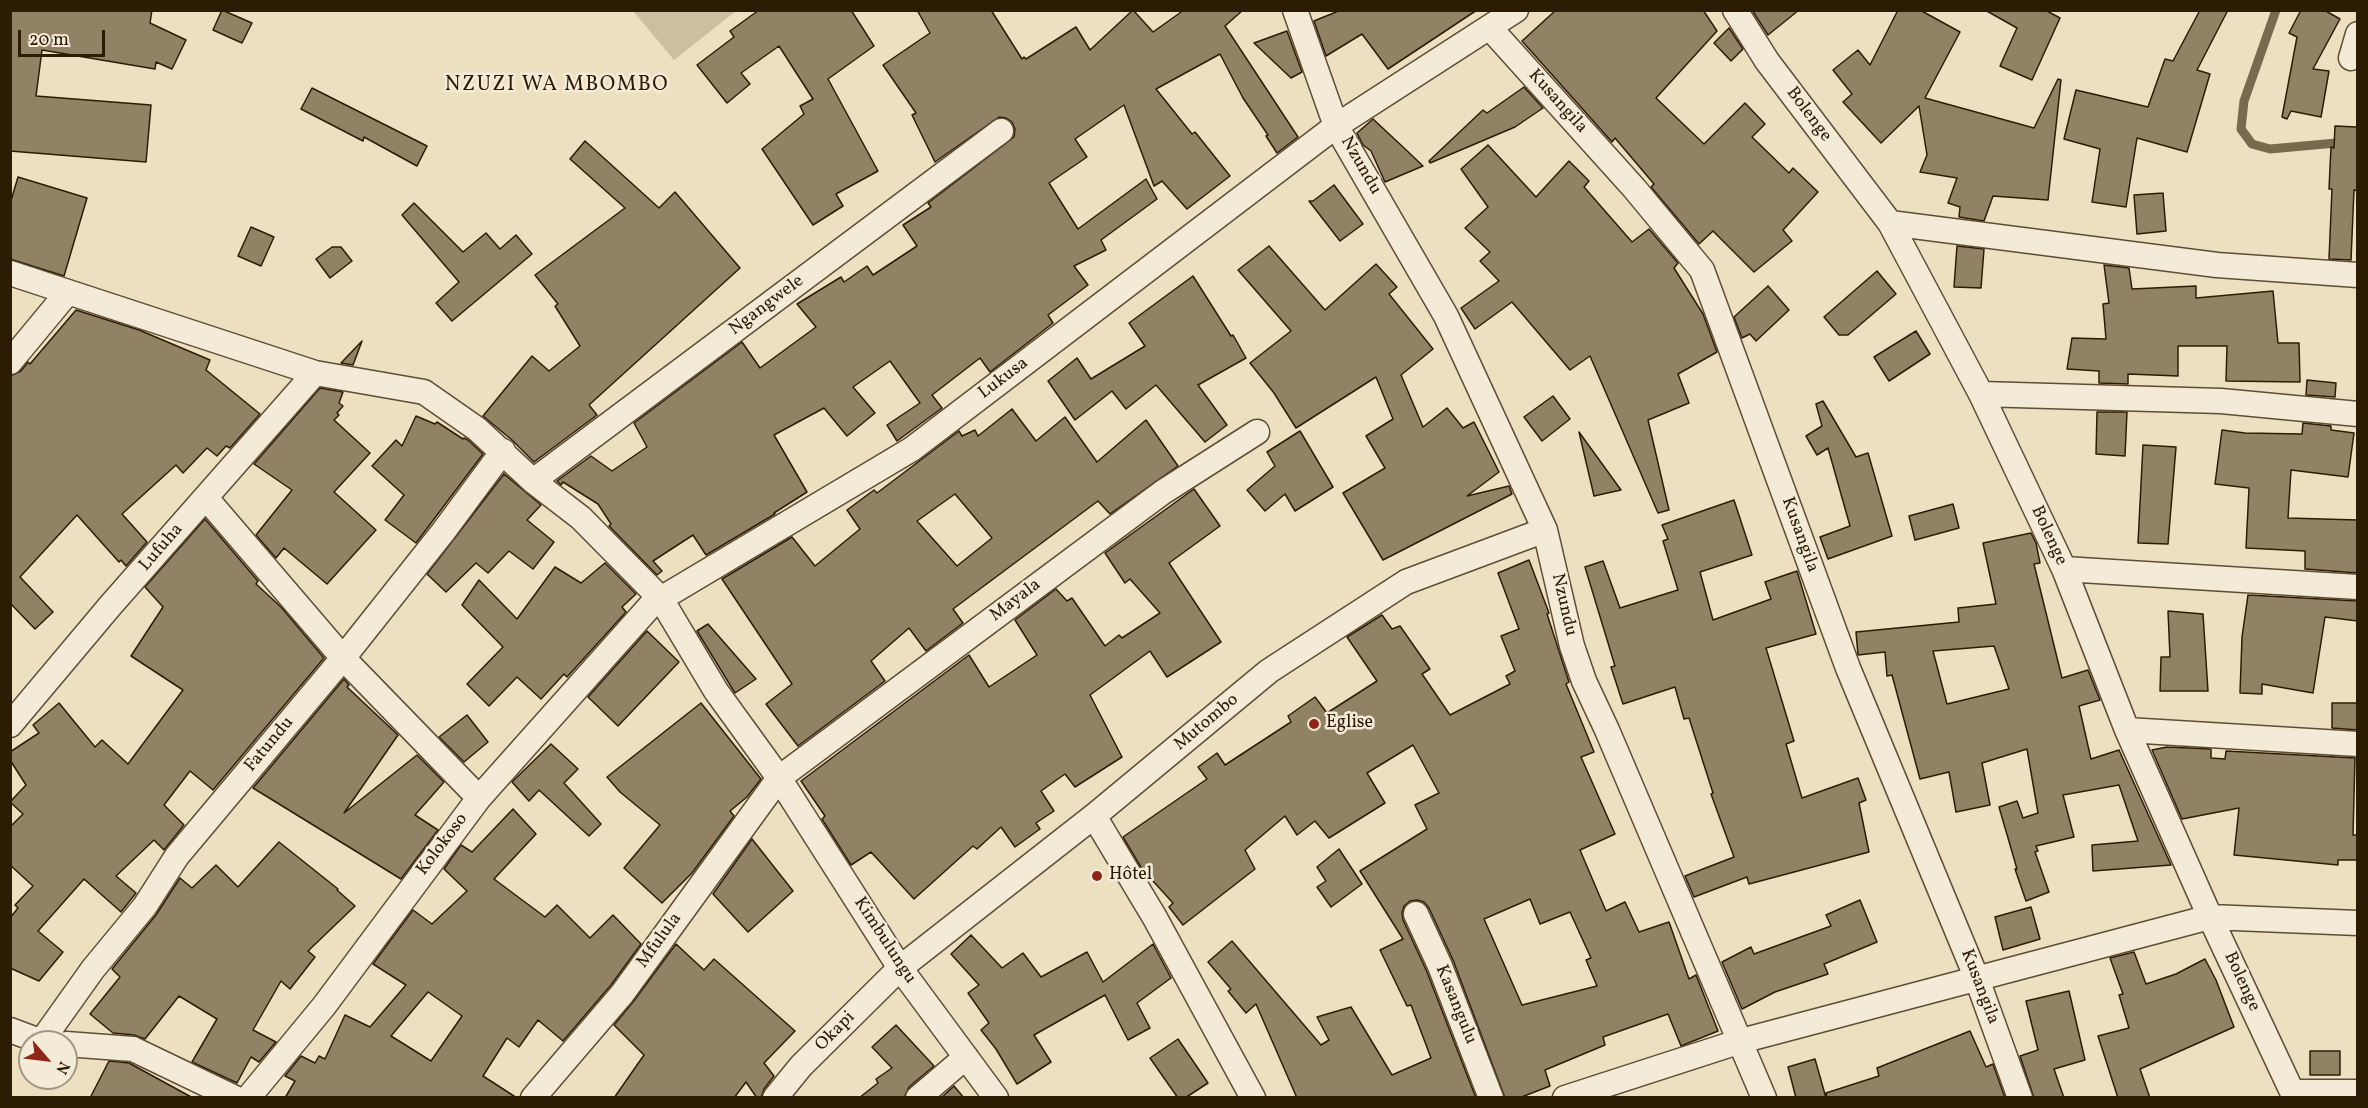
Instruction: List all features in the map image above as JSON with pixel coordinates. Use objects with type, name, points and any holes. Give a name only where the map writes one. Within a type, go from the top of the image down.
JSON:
[{"type":"street","name":"Nzundu","points":[[1295,10],[1336,126],[1446,316],[1545,530],[1572,646],[1584,681],[1764,1098]]},
{"type":"street","name":"Lukusa","points":[[657,601],[912,449],[1336,126],[1516,10]]},
{"type":"street","name":"Bolenge","points":[[1737,11],[1767,61],[1890,223],[1981,394],[2064,569],[2127,730],[2210,917],[2294,1095]]},
{"type":"street","name":"Kusangila","points":[[1491,28],[1634,188],[1702,270],[1848,668],[1977,979],[2020,1098]]},
{"type":"street","points":[[2351,58],[2358,34]]},
{"type":"street","name":"Ngangwele","points":[[533,481],[1001,132]]},
{"type":"street","points":[[1890,223],[2217,265],[2358,274]]},
{"type":"street","name":"Kimbulungu","points":[[10,273],[315,373],[424,392],[477,429],[533,481],[581,518],[657,601],[716,691],[779,778],[900,968],[996,1098]]},
{"type":"street","points":[[10,362],[68,292]]},
{"type":"street","name":"Lufuha","points":[[10,724],[315,373]]},
{"type":"street","points":[[1981,394],[2221,401],[2358,414]]},
{"type":"street","name":"Mayala","points":[[779,778],[1162,492],[1257,432]]},
{"type":"street","name":"Fatundu","points":[[50,1030],[93,969],[145,906],[177,856],[343,658],[503,451]]},
{"type":"street","points":[[206,498],[343,658],[479,798]]},
{"type":"street","name":"Mutombo","points":[[900,968],[1094,816],[1269,671],[1406,582],[1545,530]]},
{"type":"street","points":[[2064,569],[2358,586]]},
{"type":"street","name":"Kolokoso","points":[[248,1098],[324,1006],[479,798],[657,601]]},
{"type":"street","points":[[2127,730],[2358,744]]},
{"type":"street","name":"Mfulula","points":[[533,1098],[622,994],[779,778]]},
{"type":"street","points":[[1094,816],[1155,918],[1254,1098]]},
{"type":"street","name":"Kasangulu","points":[[1416,914],[1440,966],[1491,1098]]},
{"type":"street","points":[[1565,1098],[1741,1041],[2210,917],[2358,923]]},
{"type":"street","name":"Okapi","points":[[775,1098],[801,1066],[900,968]]},
{"type":"street","points":[[78,1045],[134,1049],[235,1098]]},
{"type":"street","points":[[918,1098],[966,1057]]},
{"type":"street","points":[[2294,1095],[2358,1092]]},
{"type":"shaded area","points":[[633,11],[736,11],[674,60]]},
{"type":"building","points":[[10,10],[152,10],[150,23],[186,40],[172,69],[156,62],[155,69],[42,50],[36,96],[151,105],[146,162],[10,151]]},
{"type":"building","points":[[222,10],[252,23],[242,43],[213,30]]},
{"type":"building","points":[[759,10],[851,10],[874,46],[828,79],[878,171],[836,194],[843,206],[813,225],[762,149],[804,114],[800,106],[813,99],[779,46],[741,73],[750,84],[727,103],[697,65],[734,37],[730,31]]},
{"type":"building","points":[[917,10],[991,10],[1022,59],[1024,57],[1026,59],[1076,27],[1090,50],[1133,10],[1153,32],[1184,10],[1243,10],[1225,26],[1298,137],[1277,153],[1266,136],[1268,135],[1243,98],[1220,54],[1156,89],[1192,134],[1195,132],[1230,176],[1187,209],[1162,181],[1154,186],[1124,105],[1075,139],[1087,157],[1049,183],[1078,229],[1146,179],[1157,199],[1101,240],[1106,250],[1074,266],[1088,285],[1048,315],[1053,323],[990,372],[980,358],[932,395],[942,408],[897,441],[887,425],[920,403],[890,361],[853,387],[875,413],[847,436],[824,408],[774,435],[807,492],[706,555],[693,535],[653,561],[662,571],[657,575],[609,526],[611,524],[598,504],[563,482],[561,485],[557,481],[591,456],[612,471],[647,447],[634,423],[742,342],[760,368],[816,327],[797,304],[841,277],[844,282],[867,266],[873,275],[917,246],[903,225],[931,207],[928,203],[1014,137],[1015,129],[1012,122],[999,117],[935,162],[912,115],[916,113],[883,65],[930,33]]},
{"type":"building","points":[[1341,10],[1477,10],[1388,69],[1362,34],[1326,56],[1314,21]]},
{"type":"building","points":[[1556,10],[1703,10],[1717,31],[1656,98],[1704,144],[1745,103],[1765,124],[1752,137],[1789,173],[1793,168],[1818,192],[1783,230],[1792,241],[1754,272],[1713,231],[1699,244],[1651,187],[1654,184],[1615,138],[1612,142],[1522,41]]},
{"type":"building","points":[[1752,10],[1799,10],[1768,35]]},
{"type":"building","points":[[1898,10],[1920,10],[1960,32],[1925,98],[2034,128],[2058,79],[2061,80],[2048,200],[1993,196],[1984,221],[1959,217],[1960,207],[1948,203],[1957,178],[1920,172],[1927,155],[1919,106],[1881,143],[1843,102],[1852,94],[1833,70],[1858,50],[1870,65]]},
{"type":"building","points":[[1985,10],[2045,10],[2060,18],[2032,80],[2000,66],[2017,28]]},
{"type":"building","points":[[2200,10],[2228,10],[2197,70],[2210,74],[2187,152],[2137,138],[2126,207],[2092,202],[2100,149],[2064,139],[2076,90],[2148,107],[2165,59],[2173,61]]},
{"type":"building","points":[[2301,10],[2324,10],[2340,19],[2313,69],[2329,71],[2321,117],[2291,111],[2287,119],[2282,117],[2297,37],[2289,33]]},
{"type":"building","points":[[1729,28],[1743,49],[1731,61],[1714,43]]},
{"type":"building","points":[[1287,31],[1302,72],[1291,78],[1254,43]]},
{"type":"building","points":[[1524,87],[1543,108],[1515,127],[1430,163],[1429,161],[1483,110],[1487,113]]},
{"type":"building","points":[[312,88],[427,146],[417,166],[364,137],[363,141],[301,109]]},
{"type":"building","points":[[1373,119],[1423,166],[1385,182],[1371,151],[1363,145],[1357,133]]},
{"type":"building","points":[[2335,126],[2357,127],[2358,191],[2354,190],[2351,260],[2329,259],[2332,189],[2329,189],[2331,147],[2334,148]]},
{"type":"building","points":[[585,141],[659,208],[675,192],[740,268],[589,405],[597,415],[534,462],[483,416],[532,356],[549,371],[580,346],[555,306],[558,304],[535,275],[625,208],[570,159]]},
{"type":"building","points":[[1488,145],[1536,197],[1569,161],[1589,181],[1584,187],[1632,242],[1649,229],[1678,263],[1674,268],[1703,314],[1717,352],[1678,374],[1689,403],[1648,420],[1669,510],[1658,513],[1590,356],[1570,370],[1512,302],[1475,329],[1461,308],[1499,281],[1480,261],[1490,252],[1465,228],[1488,207],[1461,169]]},
{"type":"building","points":[[18,177],[87,198],[64,276],[10,259],[10,204]]},
{"type":"building","points":[[1334,185],[1363,224],[1340,241],[1309,201],[1313,201]]},
{"type":"building","points":[[2163,193],[2166,231],[2137,234],[2134,195]]},
{"type":"building","points":[[414,203],[463,252],[486,233],[500,249],[516,235],[532,254],[452,321],[436,303],[459,282],[402,215]]},
{"type":"building","points":[[251,227],[274,237],[261,266],[238,256]]},
{"type":"building","points":[[1269,246],[1325,310],[1376,264],[1397,287],[1389,294],[1433,349],[1401,375],[1423,427],[1447,408],[1463,428],[1474,422],[1499,472],[1467,496],[1509,486],[1512,494],[1383,560],[1343,493],[1385,468],[1366,436],[1393,419],[1376,377],[1296,428],[1274,393],[1250,363],[1291,331],[1238,270]]},
{"type":"building","points":[[1957,246],[1984,249],[1981,288],[1954,287]]},
{"type":"building","points":[[332,247],[341,247],[352,261],[330,278],[316,259]]},
{"type":"building","points":[[2104,265],[2129,268],[2132,289],[2196,286],[2196,298],[2273,291],[2278,343],[2299,343],[2300,382],[2226,381],[2227,346],[2178,346],[2178,376],[2128,374],[2128,384],[2099,383],[2099,371],[2067,369],[2072,338],[2106,339],[2103,304],[2109,303]]},
{"type":"building","points":[[1877,271],[1896,294],[1848,335],[1839,335],[1824,317]]},
{"type":"building","points":[[1193,276],[1246,358],[1198,385],[1227,425],[1205,442],[1156,385],[1126,409],[1112,391],[1075,420],[1048,381],[1077,358],[1091,379],[1145,346],[1129,323]]},
{"type":"building","points":[[1768,286],[1789,310],[1756,341],[1750,334],[1742,338],[1734,317]]},
{"type":"building","points":[[76,310],[139,330],[210,360],[206,370],[260,414],[230,448],[226,446],[217,456],[207,448],[183,473],[176,465],[122,514],[147,542],[126,566],[121,560],[119,562],[77,515],[20,577],[53,612],[35,629],[10,603],[10,376],[21,371],[28,362],[30,364]]},
{"type":"building","points":[[1916,331],[1930,354],[1889,381],[1874,357]]},
{"type":"building","points":[[362,341],[353,365],[341,363]]},
{"type":"building","points":[[2307,380],[2336,383],[2335,397],[2306,395]]},
{"type":"building","points":[[320,388],[343,392],[339,403],[343,406],[334,420],[370,453],[334,492],[376,530],[327,584],[284,548],[276,558],[256,535],[292,490],[254,464]]},
{"type":"building","points":[[1553,396],[1570,419],[1542,441],[1524,417]]},
{"type":"building","points":[[1823,401],[1856,457],[1868,453],[1892,536],[1828,559],[1820,537],[1850,526],[1828,448],[1817,455],[1806,436],[1822,426],[1816,404]]},
{"type":"building","points":[[1012,409],[1036,441],[1065,417],[1097,462],[1146,420],[1178,466],[1110,514],[1098,501],[953,609],[963,623],[926,651],[909,628],[871,661],[885,681],[798,746],[766,704],[792,684],[722,579],[792,537],[815,566],[860,529],[847,510],[874,490],[877,493],[959,431],[962,436],[975,430],[978,436]],"holes":[[[955,494],[992,538],[957,566],[917,521]]]},
{"type":"building","points":[[2097,412],[2127,412],[2125,456],[2096,454]]},
{"type":"building","points":[[416,416],[435,424],[437,422],[468,440],[483,454],[416,543],[385,520],[404,495],[372,466],[396,440],[402,446]]},
{"type":"building","points":[[2303,423],[2331,426],[2331,430],[2354,433],[2348,477],[2291,470],[2288,518],[2358,520],[2358,573],[2305,569],[2305,551],[2246,548],[2249,488],[2215,484],[2222,430],[2245,433],[2302,434]]},
{"type":"building","points":[[1300,431],[1333,487],[1295,511],[1285,494],[1265,511],[1247,490],[1275,466],[1267,452]]},
{"type":"building","points":[[1579,432],[1621,490],[1594,496]]},
{"type":"building","points":[[2143,445],[2176,447],[2168,544],[2138,543]]},
{"type":"building","points":[[504,474],[541,505],[527,520],[554,542],[533,569],[509,551],[488,573],[476,563],[446,592],[427,574]]},
{"type":"building","points":[[1194,489],[1220,526],[1169,563],[1221,642],[1167,677],[1150,651],[1090,695],[1122,757],[1075,787],[1065,774],[1041,791],[1054,811],[1036,823],[1040,829],[1015,847],[1001,827],[977,849],[973,846],[914,899],[871,852],[851,865],[822,819],[825,816],[801,781],[969,655],[989,687],[1037,655],[1015,620],[1056,589],[1067,601],[1072,598],[1105,646],[1119,635],[1122,638],[1160,613],[1130,579],[1125,583],[1105,553]]},
{"type":"building","points":[[1734,500],[1752,555],[1700,572],[1713,620],[1771,599],[1765,582],[1797,571],[1816,634],[1766,648],[1794,741],[1786,744],[1802,798],[1858,778],[1866,800],[1859,803],[1869,852],[1749,884],[1747,877],[1694,897],[1685,876],[1734,857],[1711,794],[1713,793],[1689,718],[1684,719],[1675,687],[1623,704],[1611,667],[1615,666],[1585,567],[1603,561],[1620,608],[1678,590],[1663,541],[1668,539],[1662,525]]},
{"type":"building","points":[[1953,504],[1959,528],[1915,540],[1909,516]]},
{"type":"building","points":[[205,519],[258,581],[256,584],[281,607],[324,658],[213,790],[190,771],[164,805],[184,825],[164,850],[154,840],[116,876],[136,893],[121,912],[84,879],[38,931],[63,952],[39,981],[10,968],[10,918],[18,908],[15,905],[33,886],[10,865],[10,827],[23,814],[10,802],[26,785],[10,760],[10,752],[39,733],[33,725],[59,703],[95,747],[102,740],[128,764],[183,690],[131,656],[163,607],[145,587]]},
{"type":"building","points":[[2031,533],[2036,543],[2040,563],[2034,564],[2062,678],[2088,670],[2100,700],[2079,706],[2091,759],[2119,750],[2171,865],[2093,871],[2092,845],[2138,841],[2119,785],[2063,795],[2074,837],[2036,846],[2038,851],[2035,852],[2049,892],[2026,901],[1999,807],[2017,801],[2023,818],[2038,813],[2027,749],[1982,763],[1990,805],[1956,812],[1949,772],[1920,779],[1892,675],[1887,676],[1885,652],[1858,655],[1856,632],[1959,622],[1958,608],[1996,604],[1983,543]],"holes":[[[1994,646],[2009,689],[1947,704],[1933,651]]]},
{"type":"building","points":[[1529,560],[1549,613],[1547,614],[1569,682],[1566,684],[1594,752],[1581,757],[1615,834],[1580,850],[1606,911],[1625,902],[1639,932],[1669,922],[1689,979],[1696,975],[1718,1031],[1681,1046],[1668,1014],[1603,1037],[1605,1045],[1545,1070],[1550,1086],[1519,1098],[1505,1098],[1453,960],[1429,908],[1424,902],[1410,901],[1404,906],[1403,920],[1427,972],[1476,1098],[1297,1098],[1256,1004],[1246,1013],[1228,991],[1231,989],[1208,962],[1232,941],[1321,1045],[1329,1040],[1317,1017],[1351,1007],[1392,1075],[1431,1058],[1411,1005],[1407,1006],[1380,950],[1403,939],[1360,871],[1427,829],[1415,805],[1439,793],[1413,745],[1367,773],[1385,803],[1329,838],[1315,821],[1297,835],[1285,816],[1245,850],[1255,869],[1183,925],[1169,907],[1173,903],[1142,869],[1123,837],[1207,779],[1198,767],[1217,753],[1225,765],[1291,722],[1288,716],[1315,697],[1327,713],[1377,681],[1347,637],[1382,615],[1392,629],[1400,626],[1430,669],[1422,674],[1450,715],[1510,684],[1506,676],[1515,671],[1501,636],[1519,629],[1498,573]],"holes":[[[1530,899],[1540,924],[1570,912],[1591,958],[1586,960],[1597,986],[1522,1005],[1484,919]]]},
{"type":"building","points":[[605,563],[636,594],[622,607],[626,612],[567,677],[564,674],[541,699],[517,677],[489,706],[467,684],[503,647],[462,605],[479,580],[517,619],[555,567],[581,583]]},
{"type":"building","points":[[2248,595],[2358,601],[2358,621],[2325,617],[2313,693],[2262,684],[2262,694],[2240,693],[2242,637]]},
{"type":"building","points":[[2168,611],[2203,614],[2208,691],[2160,691],[2161,657],[2170,657]]},
{"type":"building","points":[[708,624],[756,679],[735,693],[697,631]]},
{"type":"building","points":[[647,631],[679,662],[618,726],[588,697]]},
{"type":"building","points":[[344,679],[349,685],[347,687],[398,735],[344,813],[417,755],[444,782],[415,815],[438,830],[401,879],[253,788]]},
{"type":"building","points":[[701,703],[761,779],[747,797],[730,811],[734,816],[692,873],[662,903],[624,868],[660,825],[620,792],[607,777]]},
{"type":"building","points":[[2332,703],[2358,703],[2358,730],[2332,728]]},
{"type":"building","points":[[467,715],[488,742],[464,762],[439,737]]},
{"type":"building","points":[[551,744],[578,769],[564,783],[601,824],[589,836],[539,790],[529,801],[512,782]]},
{"type":"building","points":[[2167,747],[2211,749],[2211,758],[2225,759],[2226,751],[2355,758],[2353,835],[2358,835],[2358,860],[2338,860],[2338,865],[2234,855],[2239,808],[2182,819],[2152,750]]},
{"type":"building","points":[[513,809],[536,834],[494,879],[545,917],[557,905],[590,938],[613,915],[641,944],[611,985],[563,1041],[538,1020],[519,1047],[507,1038],[483,1076],[517,1098],[285,1098],[295,1081],[285,1076],[301,1056],[315,1063],[319,1056],[325,1059],[345,1015],[370,1027],[406,985],[373,964],[413,910],[432,924],[467,891],[444,869],[461,845],[472,852]],"holes":[[[428,992],[462,1016],[431,1061],[391,1036]]]},
{"type":"building","points":[[752,839],[793,891],[748,932],[713,894]]},
{"type":"building","points":[[279,842],[338,889],[355,906],[308,951],[315,957],[290,989],[281,981],[253,1030],[276,1042],[259,1062],[251,1057],[237,1083],[192,1062],[217,1019],[179,996],[145,1039],[134,1035],[113,1033],[90,1014],[120,977],[112,969],[156,915],[180,878],[192,888],[216,865],[238,887]]},
{"type":"building","points":[[1339,849],[1362,884],[1331,907],[1317,887],[1326,881],[1317,867]]},
{"type":"building","points":[[1860,900],[1877,942],[1824,964],[1828,974],[1775,992],[1742,1009],[1722,962],[1751,947],[1754,954],[1831,926],[1826,915]]},
{"type":"building","points":[[2031,907],[2040,939],[2003,950],[1995,917]]},
{"type":"building","points":[[971,935],[1002,968],[1023,953],[1041,977],[1087,952],[1103,982],[1153,944],[1171,978],[1137,1003],[1150,1028],[1128,1040],[1105,995],[1034,1035],[1051,1062],[1017,1084],[996,1049],[981,1030],[989,1023],[968,993],[979,985],[951,954]]},
{"type":"building","points":[[676,944],[704,970],[714,959],[795,1031],[764,1063],[774,1076],[764,1089],[761,1098],[757,1098],[746,1082],[734,1098],[614,1098],[644,1055],[614,1025]]},
{"type":"building","points":[[2134,952],[2146,984],[2176,974],[2205,959],[2216,980],[2234,1027],[2140,1069],[2150,1098],[2118,1098],[2098,1036],[2129,1028],[2119,995],[2123,994],[2110,958]]},
{"type":"building","points":[[2069,991],[2085,1060],[2054,1069],[2064,1098],[2034,1098],[2020,1056],[2038,1050],[2026,1001]]},
{"type":"building","points":[[896,1025],[934,1066],[909,1087],[904,1098],[859,1098],[878,1083],[876,1079],[892,1068],[872,1047]]},
{"type":"building","points":[[1970,1031],[1986,1067],[1993,1064],[2005,1098],[1827,1098],[1826,1093],[1879,1076],[1877,1068]]},
{"type":"building","points":[[1178,1039],[1208,1083],[1185,1098],[1178,1098],[1150,1058]]},
{"type":"building","points":[[2310,1051],[2340,1051],[2340,1075],[2310,1075]]},
{"type":"building","points":[[1815,1059],[1826,1098],[1796,1098],[1788,1067]]},
{"type":"building","points":[[109,1061],[129,1063],[193,1098],[90,1098]]},
{"type":"building","points":[[954,1086],[964,1098],[941,1098]]},
{"type":"waterway","points":[[2276,10],[2244,101],[2241,129],[2252,144],[2270,149],[2358,141]]},
{"type":"place","name":"Eglise","points":[[1314,724]]},
{"type":"place","name":"Hôtel","points":[[1097,876]]},
{"type":"district","name":"NZUZI WA MBOMBO","points":[[557,86]]}]
